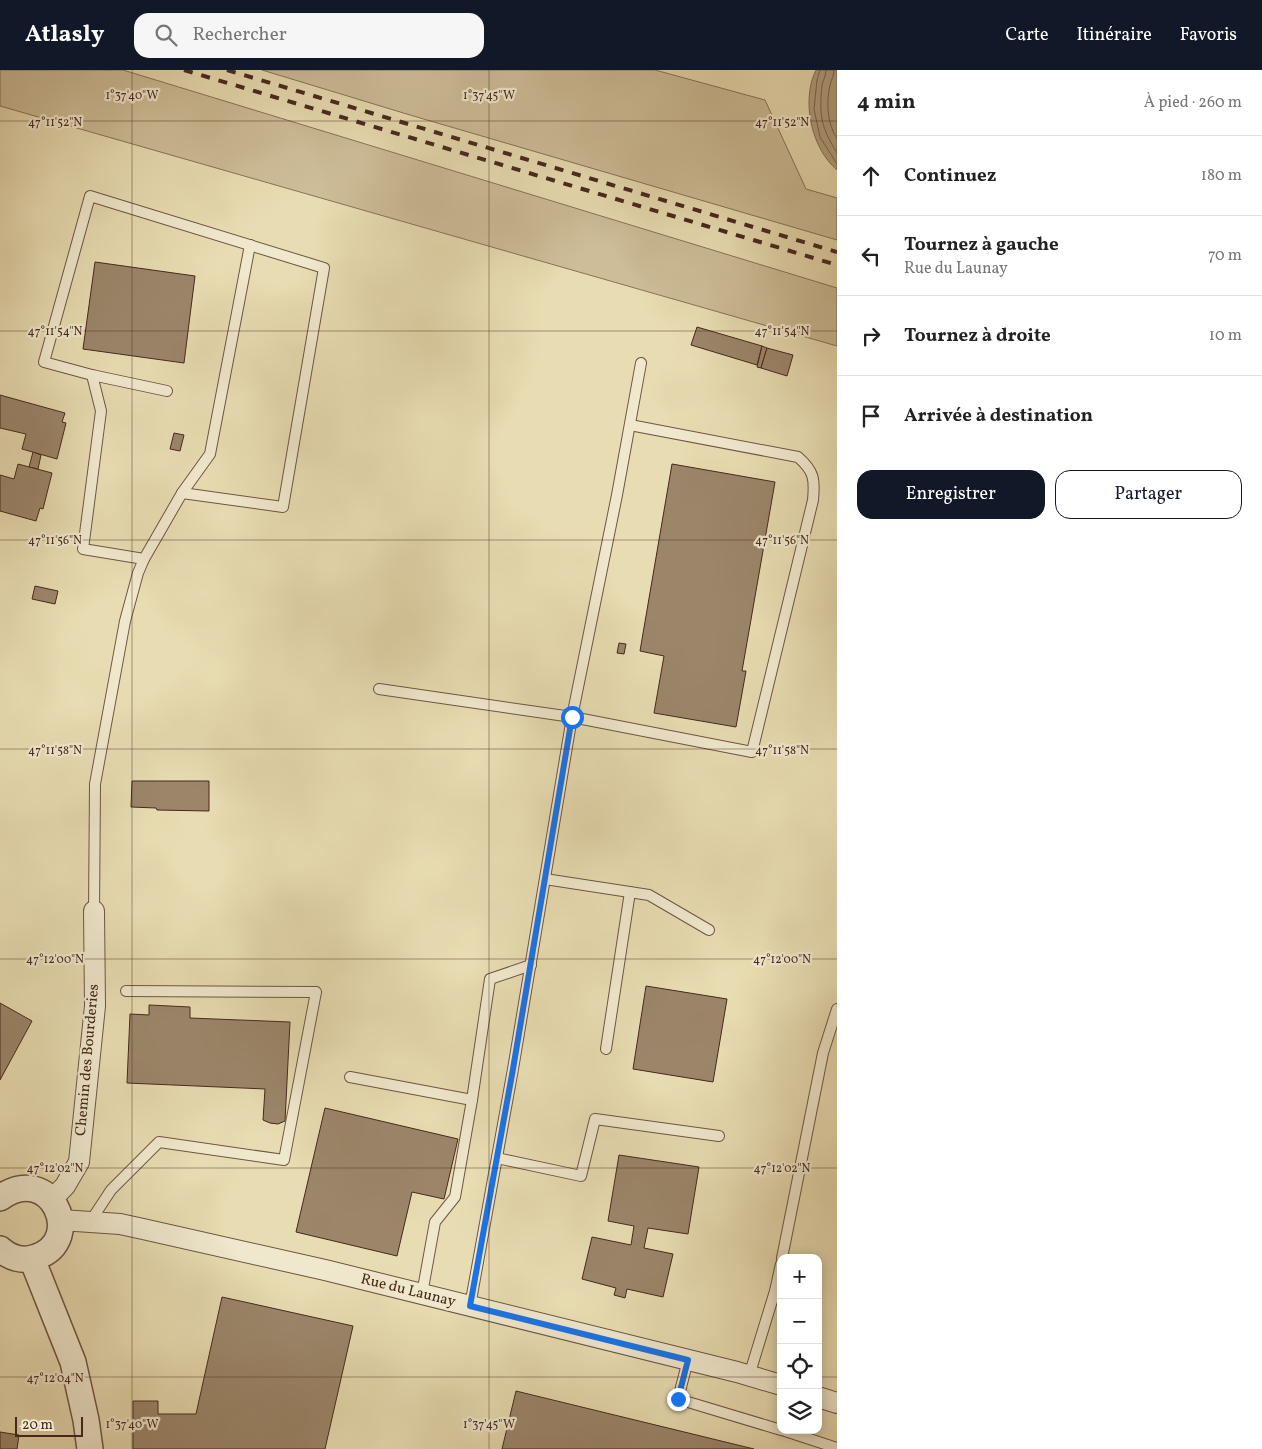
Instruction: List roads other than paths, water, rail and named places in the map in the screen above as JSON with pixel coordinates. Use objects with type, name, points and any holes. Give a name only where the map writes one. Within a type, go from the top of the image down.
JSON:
[{"type":"street","name":"Chemin des Bourderies","points":[[56,1210],[65,1186],[79,1162],[95,1006],[94,912]]},
{"type":"street","points":[[0,1198],[8,1192],[20,1188],[42,1193],[56,1210],[60,1231],[51,1249],[42,1255],[21,1259],[10,1256],[0,1249]]},
{"type":"street","name":"Rue du Launay","points":[[56,1210],[90,1222],[120,1224],[315,1268],[688,1360],[777,1385]]},
{"type":"street","points":[[32,1258],[74,1362],[90,1449]]},
{"type":"street","points":[[822,1398],[837,1403]]},
{"type":"lane","points":[[168,391],[92,375],[44,362],[90,196],[324,268],[283,507],[182,493]]},
{"type":"lane","points":[[94,912],[95,784],[125,621],[138,573],[144,559],[182,493],[210,454],[250,245]]},
{"type":"lane","points":[[470,1306],[531,965],[572,717],[641,363]]},
{"type":"lane","points":[[92,375],[101,411],[83,549],[144,559]]},
{"type":"lane","points":[[379,689],[572,717],[752,752],[813,500],[815,483],[808,466],[798,457],[630,425]]},
{"type":"lane","points":[[545,879],[648,894],[709,930]]},
{"type":"lane","points":[[606,1049],[630,892]]},
{"type":"lane","points":[[422,1294],[435,1222],[455,1197],[490,979],[531,965]]},
{"type":"lane","points":[[90,1222],[111,1190],[159,1142],[284,1160],[316,992],[126,991]]},
{"type":"lane","points":[[783,1254],[823,1053],[837,1009]]},
{"type":"lane","points":[[350,1077],[472,1100]]},
{"type":"lane","points":[[497,1158],[582,1176],[595,1119],[719,1136]]},
{"type":"lane","points":[[750,1376],[777,1282]]},
{"type":"lane","points":[[688,1360],[678,1399],[777,1429]]},
{"type":"lane","points":[[793,1434],[837,1448]]},
{"type":"water","points":[[816,70],[837,70],[837,170],[828,161],[821,149],[811,123],[809,95]]},
{"type":"railway","points":[[184,70],[837,265]]},
{"type":"railway","points":[[227,70],[837,252]]}]
